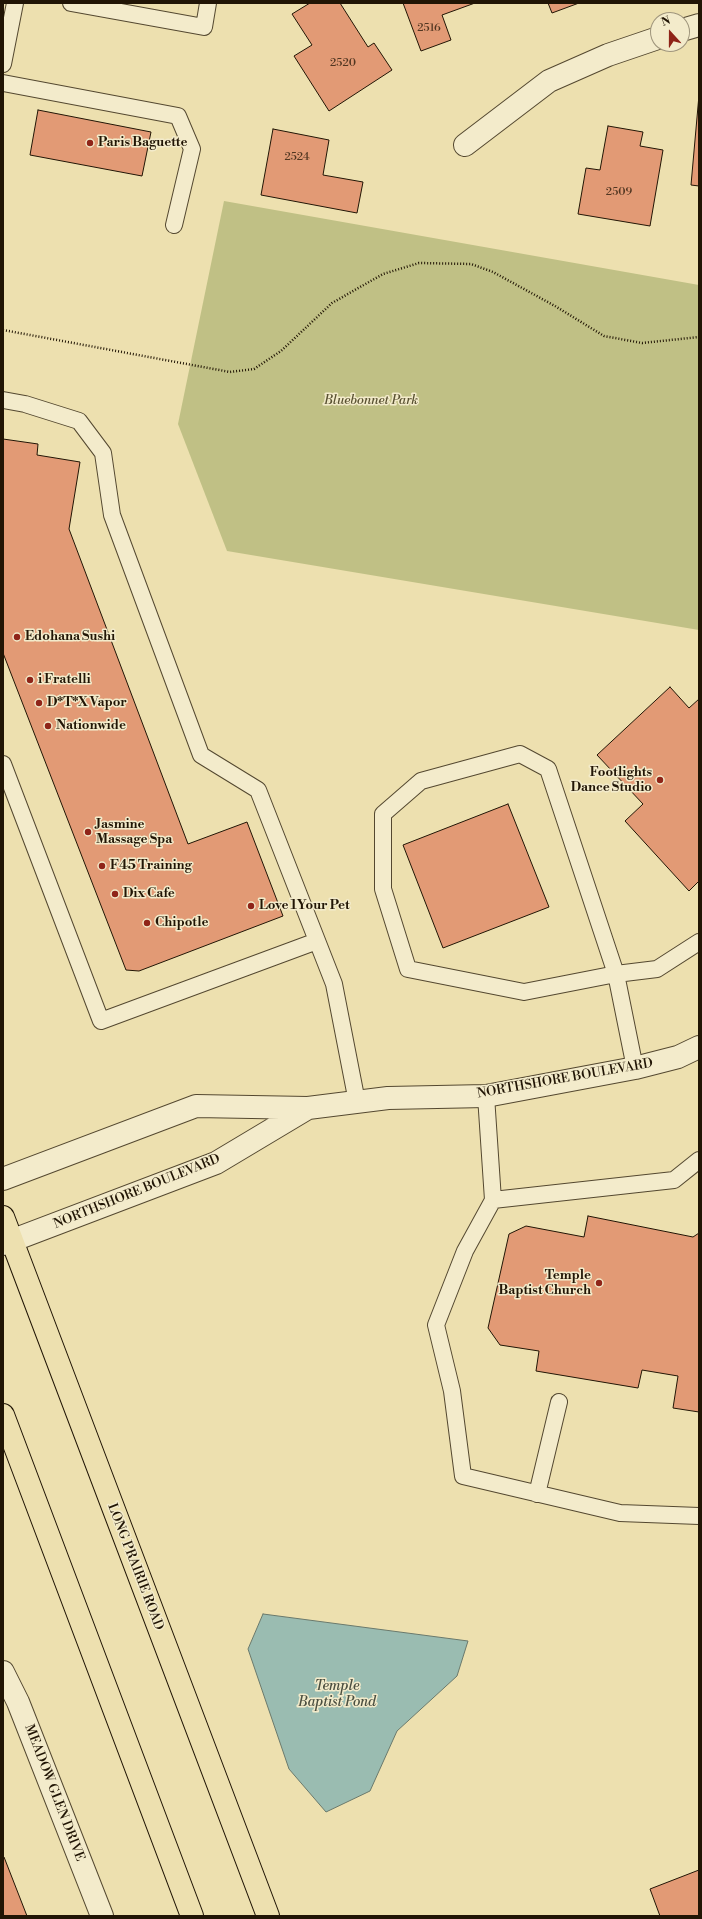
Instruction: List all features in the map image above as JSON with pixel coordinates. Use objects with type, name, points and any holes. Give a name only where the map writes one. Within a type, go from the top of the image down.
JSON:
[{"type":"main road","name":"LONG PRAIRIE ROAD","points":[[3,1217],[7,1242],[268,1916]]},
{"type":"main road","points":[[3,1415],[192,1916]]},
{"type":"street","points":[[465,145],[549,81],[608,55],[650,41]]},
{"type":"street","name":"NORTHSHORE BOULEVARD","points":[[3,1179],[196,1106],[308,1108],[388,1098],[486,1096],[635,1068],[678,1057],[699,1048]]},
{"type":"street","name":"NORTHSHORE BOULEVARD","points":[[7,1242],[216,1163],[308,1108]]},
{"type":"street","name":"MEADOW GLEN DRIVE","points":[[3,1672],[18,1702],[102,1916]]},
{"type":"lane","points":[[3,64],[15,3]]},
{"type":"lane","points":[[71,3],[204,27],[208,3]]},
{"type":"lane","points":[[3,83],[178,116],[192,150],[174,225]]},
{"type":"lane","points":[[3,400],[25,404],[79,421],[103,453],[112,515],[201,755],[258,790],[334,984],[357,1102]]},
{"type":"lane","points":[[635,1068],[616,974],[548,769],[520,754],[421,781],[383,814],[383,889],[408,969],[524,992],[616,974],[657,969],[699,942]]},
{"type":"lane","points":[[3,764],[102,1021],[317,941]]},
{"type":"lane","points":[[486,1096],[493,1200],[464,1251],[436,1325],[452,1391],[463,1476],[620,1513],[699,1516]]},
{"type":"lane","points":[[493,1200],[674,1180],[699,1160]]},
{"type":"lane","points":[[537,1494],[559,1402]]},
{"type":"path","points":[[3,330],[230,372],[254,369],[281,351],[332,303],[383,274],[419,263],[471,264],[493,272],[555,306],[604,336],[642,344],[699,337]]},
{"type":"green space","name":"Bluebonnet Park","points":[[224,201],[699,285],[699,630],[227,551],[178,424]]},
{"type":"water","name":"Temple Baptist Pond","points":[[263,1614],[468,1641],[457,1676],[397,1731],[370,1791],[326,1812],[289,1769],[248,1649]]},
{"type":"building","points":[[310,3],[340,3],[368,47],[374,43],[392,70],[329,111],[294,56],[312,45],[292,14]]},
{"type":"building","points":[[403,3],[475,3],[442,15],[451,40],[421,51]]},
{"type":"building","points":[[548,3],[579,3],[552,13]]},
{"type":"building","points":[[699,95],[699,186],[691,185]]},
{"type":"building","name":"Paris Baguette","points":[[38,110],[151,132],[142,176],[30,155]]},
{"type":"building","points":[[608,126],[643,132],[640,146],[663,150],[650,226],[578,214],[586,168],[600,170]]},
{"type":"building","points":[[273,129],[329,140],[323,175],[363,182],[357,213],[261,195]]},
{"type":"building","points":[[3,439],[38,444],[37,455],[80,462],[69,529],[188,844],[247,822],[283,916],[139,971],[126,970],[3,653]]},
{"type":"building","name":"Footlights Dance Studio","points":[[670,687],[689,708],[699,699],[699,881],[689,891],[625,821],[643,804],[597,755]]},
{"type":"building","points":[[508,804],[549,907],[443,948],[403,845]]},
{"type":"building","name":"Temple Baptist Church","points":[[588,1216],[693,1237],[699,1233],[699,1412],[673,1408],[678,1376],[642,1370],[638,1388],[536,1371],[539,1351],[500,1345],[488,1328],[509,1234],[526,1226],[584,1237]]},
{"type":"building","points":[[4,1857],[27,1916],[3,1916]]},
{"type":"building","points":[[699,1870],[699,1916],[660,1916],[650,1889]]},
{"type":"place","name":"Paris Baguette","points":[[90,143]]},
{"type":"place","name":"Edohana Sushi","points":[[17,637]]},
{"type":"place","name":"i Fratelli","points":[[30,680]]},
{"type":"place","name":"D*T*X Vapor","points":[[39,703]]},
{"type":"place","name":"Nationwide","points":[[48,726]]},
{"type":"place","name":"Footlights Dance Studio","points":[[660,780]]},
{"type":"place","name":"Jasmine Massage Spa","points":[[88,832]]},
{"type":"place","name":"F45 Training","points":[[102,866]]},
{"type":"place","name":"Dix Cafe","points":[[115,894]]},
{"type":"place","name":"Love 1Your Pet","points":[[251,906]]},
{"type":"place","name":"Chipotle","points":[[147,923]]},
{"type":"place","name":"Temple Baptist Church","points":[[599,1283]]}]
